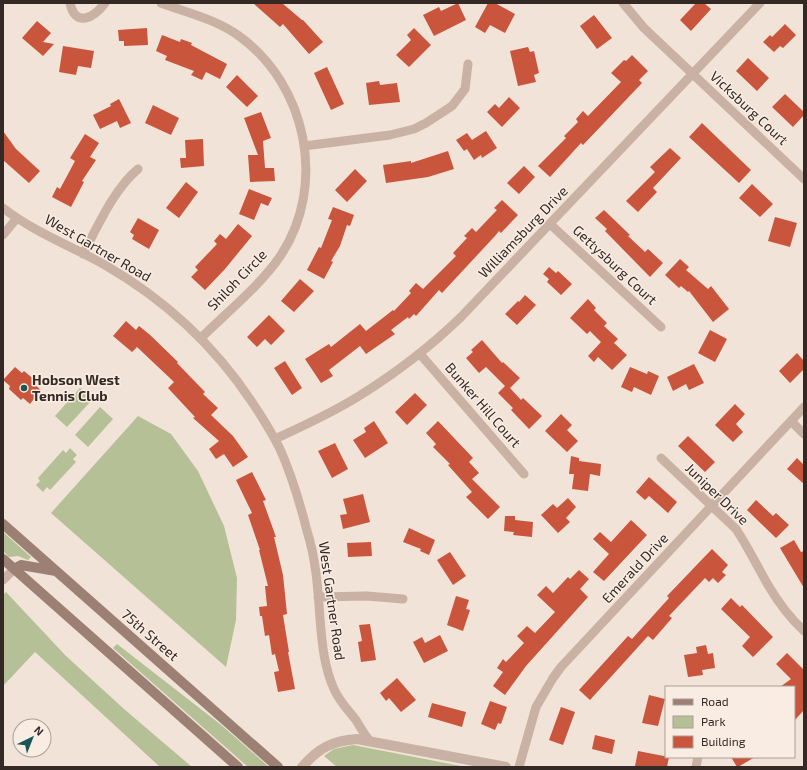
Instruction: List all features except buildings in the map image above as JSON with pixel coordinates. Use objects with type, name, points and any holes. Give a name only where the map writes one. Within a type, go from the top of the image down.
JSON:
[{"type":"main road","name":"75th Street","points":[[3,524],[278,767]]},
{"type":"main road","points":[[3,559],[238,767]]},
{"type":"main road","points":[[14,569],[21,565],[56,571]]},
{"type":"street","points":[[70,3],[76,16],[83,18],[90,17],[98,12],[105,3]]},
{"type":"street","name":"Shiloh Circle","points":[[161,3],[219,23],[239,36],[256,50],[279,77],[292,100],[302,128],[306,167],[304,194],[300,213],[292,234],[282,254],[270,270],[201,338]]},
{"type":"street","name":"Vicksburg Court","points":[[623,3],[644,28],[804,179]]},
{"type":"street","name":"Williamsburg Drive","points":[[274,439],[319,418],[359,396],[420,354],[461,317],[760,3]]},
{"type":"street","points":[[304,146],[390,135],[414,129],[426,124],[452,106],[466,89],[468,64]]},
{"type":"street","points":[[83,254],[118,191],[128,177],[138,169]]},
{"type":"street","name":"West Gartner Road","points":[[3,208],[18,218],[139,286],[172,311],[201,338],[242,387],[274,439],[294,485],[310,538],[315,567],[326,666],[330,680],[341,702],[369,740]]},
{"type":"street","points":[[3,235],[18,218]]},
{"type":"street","name":"Gettysburg Court","points":[[550,224],[661,327]]},
{"type":"street","name":"Bunker Hill Court","points":[[420,354],[524,474]]},
{"type":"street","name":"Emerald Drive","points":[[519,767],[536,707],[553,678],[572,655],[804,407]]},
{"type":"street","points":[[791,421],[804,434]]},
{"type":"street","name":"Juniper Drive","points":[[660,458],[736,529],[745,542],[767,585],[789,617],[804,632]]},
{"type":"street","points":[[3,580],[14,569]]},
{"type":"street","points":[[318,598],[367,596],[403,599]]},
{"type":"street","points":[[302,767],[313,755],[328,744],[357,739],[369,740],[506,767]]},
{"type":"green space","points":[[80,388],[93,399],[67,427],[55,416]]},
{"type":"green space","points":[[100,407],[113,419],[88,447],[75,435]]},
{"type":"green space","points":[[138,416],[171,434],[198,471],[224,526],[237,578],[236,620],[226,667],[51,513]]},
{"type":"green space","points":[[70,448],[77,455],[73,459],[76,462],[50,490],[47,487],[43,492],[36,485],[40,481],[38,478],[63,450],[66,453]]},
{"type":"green space","points":[[3,532],[31,557],[28,560],[18,556],[9,557],[3,551]]},
{"type":"green space","points":[[6,592],[65,655],[124,709],[192,767],[160,767],[35,652],[3,686],[3,595]]},
{"type":"green space","points":[[117,644],[220,724],[269,767],[248,767],[113,648]]},
{"type":"green space","points":[[353,745],[466,767],[337,767],[324,756],[334,749]]},
{"type":"place","name":"Hobson West Tennis Club","points":[[24,388]]}]
